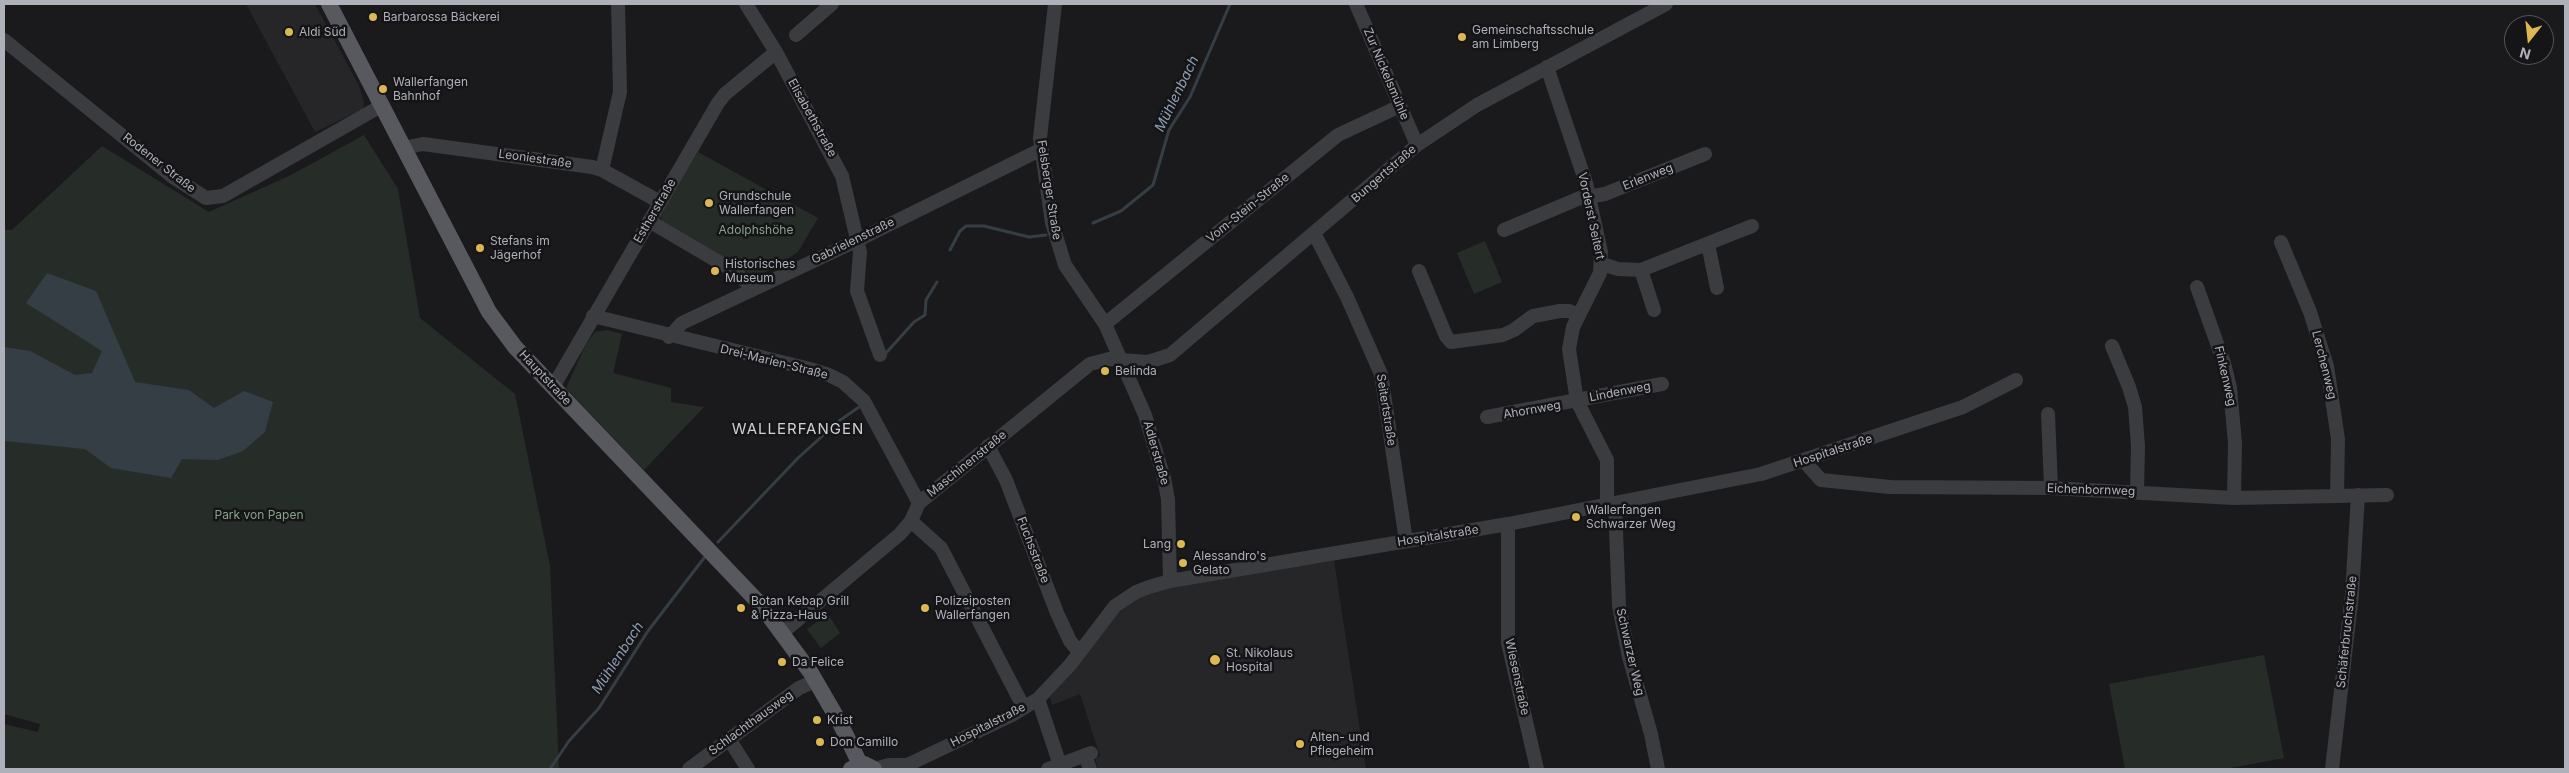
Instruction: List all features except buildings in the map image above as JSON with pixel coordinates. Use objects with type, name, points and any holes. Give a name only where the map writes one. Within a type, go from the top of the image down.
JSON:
[{"type":"main road","name":"Hauptstraße","points":[[332,5],[381,106],[488,312],[515,347],[740,582],[782,633],[815,681],[829,706],[833,727],[862,768]]},
{"type":"street","points":[[602,170],[620,92],[618,4]]},
{"type":"street","name":"Elisabethstraße","points":[[746,4],[776,52],[835,159],[847,192],[861,258],[856,286],[880,355]]},
{"type":"street","points":[[796,35],[832,4]]},
{"type":"street","name":"Felsberger Straße","points":[[1055,4],[1041,117],[1040,150],[1052,223],[1059,252],[1075,283],[1105,324],[1122,360]]},
{"type":"street","name":"Zur Nickelsmühle","points":[[1356,4],[1417,145]]},
{"type":"street","name":"Bungertstraße","points":[[1122,360],[1148,362],[1170,355],[1417,145],[1476,105],[1666,4]]},
{"type":"street","name":"Rodener Straße","points":[[4,40],[173,177],[206,198],[223,196],[381,106]]},
{"type":"street","name":"Estherstraße","points":[[553,386],[725,94],[776,52]]},
{"type":"street","name":"Vorderst Seitert","points":[[1547,67],[1586,183],[1602,264],[1571,333],[1569,349],[1577,401],[1607,460],[1611,504]]},
{"type":"street","name":"Vom-Stein-Straße","points":[[1105,324],[1338,134],[1400,106]]},
{"type":"street","name":"Leoniestraße","points":[[403,148],[423,144],[577,164],[602,170],[660,202]]},
{"type":"street","name":"Gabrielenstraße","points":[[669,337],[682,323],[858,240],[1040,150]]},
{"type":"street","name":"Erlenweg","points":[[1504,230],[1580,198],[1605,194],[1705,154]]},
{"type":"street","points":[[649,221],[734,271],[754,288]]},
{"type":"street","points":[[1602,264],[1618,269],[1641,270],[1752,226]]},
{"type":"street","name":"Seitertstraße","points":[[1314,233],[1381,374],[1406,540]]},
{"type":"street","name":"Lerchenweg","points":[[2281,242],[2320,340],[2328,373],[2338,439],[2337,495]]},
{"type":"street","points":[[1708,244],[1717,288]]},
{"type":"street","points":[[1641,270],[1654,310]]},
{"type":"street","points":[[1419,271],[1446,336],[1451,342],[1503,335],[1514,330],[1533,316],[1569,311],[1578,315]]},
{"type":"street","name":"Finkenweg","points":[[2197,287],[2224,363],[2230,388],[2235,443],[2234,498]]},
{"type":"street","name":"Drei-Marien-Straße","points":[[593,316],[669,337],[829,374],[843,382],[864,401],[920,503]]},
{"type":"street","points":[[2112,346],[2135,407],[2138,446],[2137,492]]},
{"type":"street","name":"Maschinenstraße","points":[[782,633],[886,547],[912,521],[920,503],[1090,364],[1099,360],[1122,360]]},
{"type":"street","name":"Adlerstraße","points":[[1122,360],[1145,415],[1164,478],[1168,499],[1170,581]]},
{"type":"street","name":"Hospitalstraße","points":[[862,768],[889,765],[902,767],[1024,708],[1038,699],[1056,680],[1104,619],[1124,599],[1149,587],[1170,581],[1508,524],[1752,476],[1804,461],[1963,407],[2016,380]]},
{"type":"street","name":"Lindenweg","points":[[1577,401],[1662,384]]},
{"type":"street","name":"Ahornweg","points":[[1487,417],[1577,401]]},
{"type":"street","points":[[2048,414],[2051,488]]},
{"type":"street","name":"Fuchsstraße","points":[[988,446],[1006,480],[1057,613],[1070,641],[1079,652]]},
{"type":"street","name":"Eichenbornweg","points":[[1804,461],[1821,480],[1908,488],[2051,488],[2234,498],[2387,494]]},
{"type":"street","name":"Schäferbruchstraße","points":[[2333,767],[2348,628],[2358,495]]},
{"type":"street","name":"Schwarzer Weg","points":[[1611,504],[1620,606],[1626,642],[1658,769]]},
{"type":"street","points":[[912,521],[941,548],[1024,708]]},
{"type":"street","name":"Wiesenstraße","points":[[1508,524],[1508,643],[1537,769]]},
{"type":"street","name":"Schlachthausweg","points":[[689,769],[799,688],[815,681]]},
{"type":"street","points":[[1038,699],[1054,767],[1088,754],[1090,769]]},
{"type":"street","points":[[729,739],[748,769]]},
{"type":"shaded area","points":[[246,4],[315,4],[359,86],[364,102],[363,109],[315,132]]},
{"type":"shaded area","points":[[47,273],[96,291],[135,382],[189,390],[214,408],[244,391],[273,402],[265,432],[243,451],[218,460],[182,459],[171,478],[111,468],[85,449],[4,441],[4,347],[30,351],[75,375],[92,373],[102,351],[26,303]]},
{"type":"shaded area","name":"St. Nikolaus Hospital","points":[[1334,561],[1366,769],[1098,769],[1095,758],[1100,756],[1080,694],[1052,705],[1050,697],[1069,676],[1113,617],[1136,599],[1171,584]]},
{"type":"green space","name":"Park von Papen","points":[[364,135],[398,189],[420,318],[515,394],[550,566],[559,769],[4,769],[4,724],[38,732],[40,724],[4,714],[4,230],[12,230],[102,146],[209,212],[291,175]]},
{"type":"green space","name":"Adolphshöhe","points":[[698,152],[818,218],[798,252],[753,280],[748,273],[663,224],[660,215]]},
{"type":"green space","points":[[1485,241],[1502,282],[1474,294],[1457,253]]},
{"type":"green space","points":[[608,330],[622,334],[613,373],[671,388],[671,402],[704,407],[644,470],[566,388],[586,344],[595,332]]},
{"type":"green space","points":[[828,614],[840,633],[821,648],[807,629]]},
{"type":"green space","points":[[2264,655],[2284,758],[2225,769],[2125,769],[2109,684]]},
{"type":"waterway","name":"Mühlenbach","points":[[1093,223],[1121,211],[1153,185],[1169,130],[1190,97],[1230,4]]},
{"type":"waterway","name":"Mühlenbach","points":[[950,250],[960,231],[966,226],[984,226],[1029,237],[1046,235]]},
{"type":"waterway","name":"Mühlenbach","points":[[886,353],[914,322],[925,315],[926,300],[937,282]]},
{"type":"waterway","name":"Mühlenbach","points":[[718,542],[798,458],[839,421],[859,407]]},
{"type":"waterway","name":"Mühlenbach","points":[[550,769],[569,741],[599,708],[648,631],[704,558]]},
{"type":"place","name":"Barbarossa Bäckerei","points":[[373,17]]},
{"type":"place","name":"Aldi Süd","points":[[289,32]]},
{"type":"place","name":"Gemeinschaftsschule am Limberg","points":[[1462,37]]},
{"type":"place","name":"Wallerfangen Bahnhof","points":[[383,89]]},
{"type":"place","name":"Grundschule Wallerfangen","points":[[709,203]]},
{"type":"place","name":"Stefans im Jägerhof","points":[[480,248]]},
{"type":"place","name":"Historisches Museum","points":[[715,271]]},
{"type":"place","name":"Belinda","points":[[1105,371]]},
{"type":"place","name":"Wallerfangen Schwarzer Weg","points":[[1576,517]]},
{"type":"place","name":"Lang","points":[[1181,544]]},
{"type":"place","name":"Alessandro's Gelato","points":[[1183,563]]},
{"type":"place","name":"Botan Kebap Grill & Pizza-Haus","points":[[741,608]]},
{"type":"place","name":"Polizeiposten Wallerfangen","points":[[925,608]]},
{"type":"place","name":"St. Nikolaus Hospital","points":[[1215,660]]},
{"type":"place","name":"Da Felice","points":[[782,662]]},
{"type":"place","name":"Krist","points":[[817,720]]},
{"type":"place","name":"Don Camillo","points":[[820,742]]},
{"type":"place","name":"Alten- und Pflegeheim","points":[[1300,744]]},
{"type":"district","name":"WALLERFANGEN","points":[[798,429]]}]
